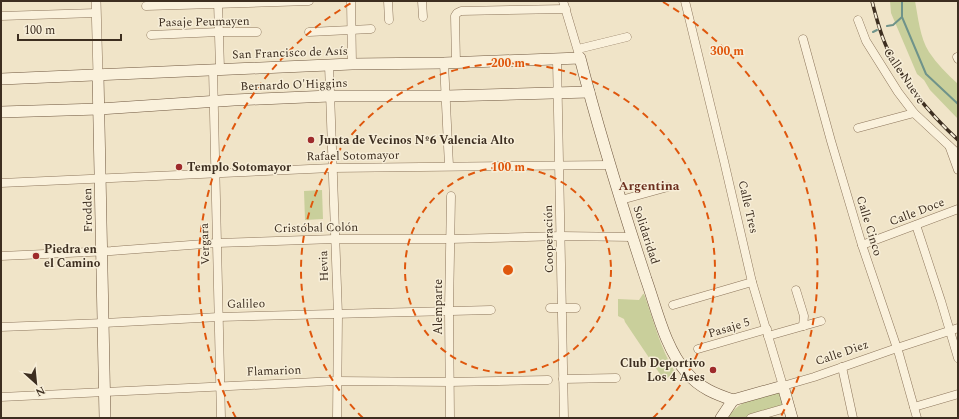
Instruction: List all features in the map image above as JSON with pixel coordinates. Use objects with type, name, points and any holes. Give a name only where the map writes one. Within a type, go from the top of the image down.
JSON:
[{"type":"main road","name":"San Francisco de Asís","points":[[1,79],[352,64],[557,60],[579,54]]},
{"type":"main road","name":"Solidaridad","points":[[579,54],[632,237],[673,351],[686,372],[701,386],[711,393],[733,400]]},
{"type":"main road","name":"Frodden","points":[[98,75],[105,418]]},
{"type":"main road","name":"Bernardo O'Higgins","points":[[1,112],[99,109],[214,101],[330,96],[446,96],[589,92]]},
{"type":"main road","name":"Calle Diez","points":[[733,400],[783,386]]},
{"type":"main road","name":"Calle Tres","points":[[783,386],[792,418]]},
{"type":"main road","points":[[721,418],[733,400]]},
{"type":"street","name":"Frodden","points":[[96,1],[98,75]]},
{"type":"street","points":[[146,6],[309,1]]},
{"type":"street","points":[[351,1],[352,64]]},
{"type":"street","points":[[388,1],[389,20]]},
{"type":"street","points":[[422,1],[423,17]]},
{"type":"street","name":"Calle Tres","points":[[686,1],[752,282],[783,386]]},
{"type":"street","name":"Vergara","points":[[218,3],[219,32],[214,101],[221,418]]},
{"type":"street","points":[[456,63],[455,16],[457,13],[461,11],[565,5]]},
{"type":"street","name":"Solidaridad","points":[[565,5],[579,54]]},
{"type":"street","points":[[1,16],[96,13]]},
{"type":"street","name":"Calle Nueve","points":[[858,20],[866,41],[898,92],[914,113],[958,154]]},
{"type":"street","points":[[309,32],[371,29]]},
{"type":"street","name":"Pasaje Peumayen","points":[[152,35],[257,32]]},
{"type":"street","points":[[579,54],[627,36]]},
{"type":"street","name":"Calle Cinco","points":[[803,39],[862,245],[897,348],[917,418]]},
{"type":"street","name":"Cooperación","points":[[557,60],[564,418]]},
{"type":"street","points":[[444,63],[449,166]]},
{"type":"street","name":"Hevia","points":[[329,65],[334,239],[338,315],[337,418]]},
{"type":"street","points":[[858,128],[914,113]]},
{"type":"street","points":[[950,147],[958,170]]},
{"type":"street","name":"Rafael Sotomayor","points":[[1,183],[215,172],[332,168],[610,165]]},
{"type":"street","points":[[621,200],[668,187]]},
{"type":"street","name":"Alemparte","points":[[450,418],[449,310],[451,196]]},
{"type":"street","name":"Calle Doce","points":[[862,245],[958,209]]},
{"type":"street","points":[[916,225],[954,329],[958,358]]},
{"type":"street","name":"Cristóbal Colón","points":[[1,256],[102,252],[217,243],[334,239],[450,239],[561,236],[632,237]]},
{"type":"street","points":[[673,305],[752,282]]},
{"type":"street","points":[[796,290],[804,316],[803,326]]},
{"type":"street","points":[[550,308],[576,308]]},
{"type":"street","name":"Galileo","points":[[1,327],[219,316],[338,315],[449,310],[490,310]]},
{"type":"street","name":"Pasaje 5","points":[[698,349],[821,321]]},
{"type":"street","name":"Calle Diez","points":[[783,386],[954,329]]},
{"type":"street","points":[[842,367],[853,418]]},
{"type":"street","points":[[564,379],[616,378]]},
{"type":"street","name":"Flamarion","points":[[1,397],[337,381],[450,382],[548,380]]},
{"type":"street","points":[[914,407],[958,394]]},
{"type":"street","points":[[751,418],[789,407]]},
{"type":"green space","points":[[890,1],[915,1],[923,40],[929,52],[946,73],[958,84],[958,119],[917,74],[891,13]]},
{"type":"green space","points":[[322,190],[323,219],[305,220],[304,191]]},
{"type":"green space","points":[[643,294],[661,344],[675,372],[667,378],[662,377],[624,319],[618,316],[618,299],[639,300]]},
{"type":"green space","points":[[776,392],[779,393],[784,406],[743,418],[727,418],[737,407],[748,400]]},
{"type":"waterway","points":[[902,1],[902,17],[926,74],[958,104]]},
{"type":"waterway","points":[[887,26],[893,25],[902,17]]},
{"type":"waterway","points":[[873,32],[877,30]]},
{"type":"railway","points":[[872,1],[878,25],[887,48],[901,73],[937,120],[958,140]]},
{"type":"place","name":"Junta de Vecinos Nº6 Valencia Alto","points":[[311,140]]},
{"type":"place","name":"Templo Sotomayor","points":[[179,167]]},
{"type":"place","name":"Piedra en el Camino","points":[[36,256]]},
{"type":"place","name":"Club Deportivo Los 4 Ases","points":[[713,370]]},
{"type":"district","name":"Argentina","points":[[649,186]]}]
